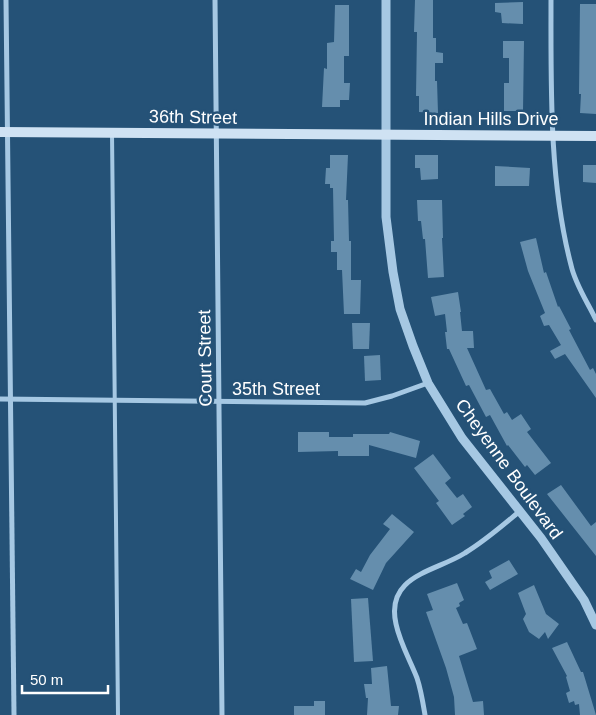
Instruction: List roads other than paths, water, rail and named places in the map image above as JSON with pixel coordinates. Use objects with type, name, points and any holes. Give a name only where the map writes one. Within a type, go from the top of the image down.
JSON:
[{"type":"main road","name":"36th Street","points":[[4,132],[386,135]]},
{"type":"main road","name":"Indian Hills Drive","points":[[386,135],[596,136]]},
{"type":"street","points":[[6,0],[4,132],[14,715]]},
{"type":"street","name":"Court Street","points":[[215,0],[222,715]]},
{"type":"street","name":"Cheyenne Boulevard","points":[[386,0],[386,217],[400,309],[428,383],[462,438],[520,511],[584,600],[596,625]]},
{"type":"street","points":[[551,0],[551,80],[560,212],[571,267],[596,320]]},
{"type":"street","name":"35th Street","points":[[0,399],[365,403],[428,383]]},
{"type":"street","points":[[425,715],[417,678],[402,644],[396,623],[395,605],[401,590],[414,576],[464,554],[520,511]]},
{"type":"lane","points":[[112,133],[118,715]]}]
